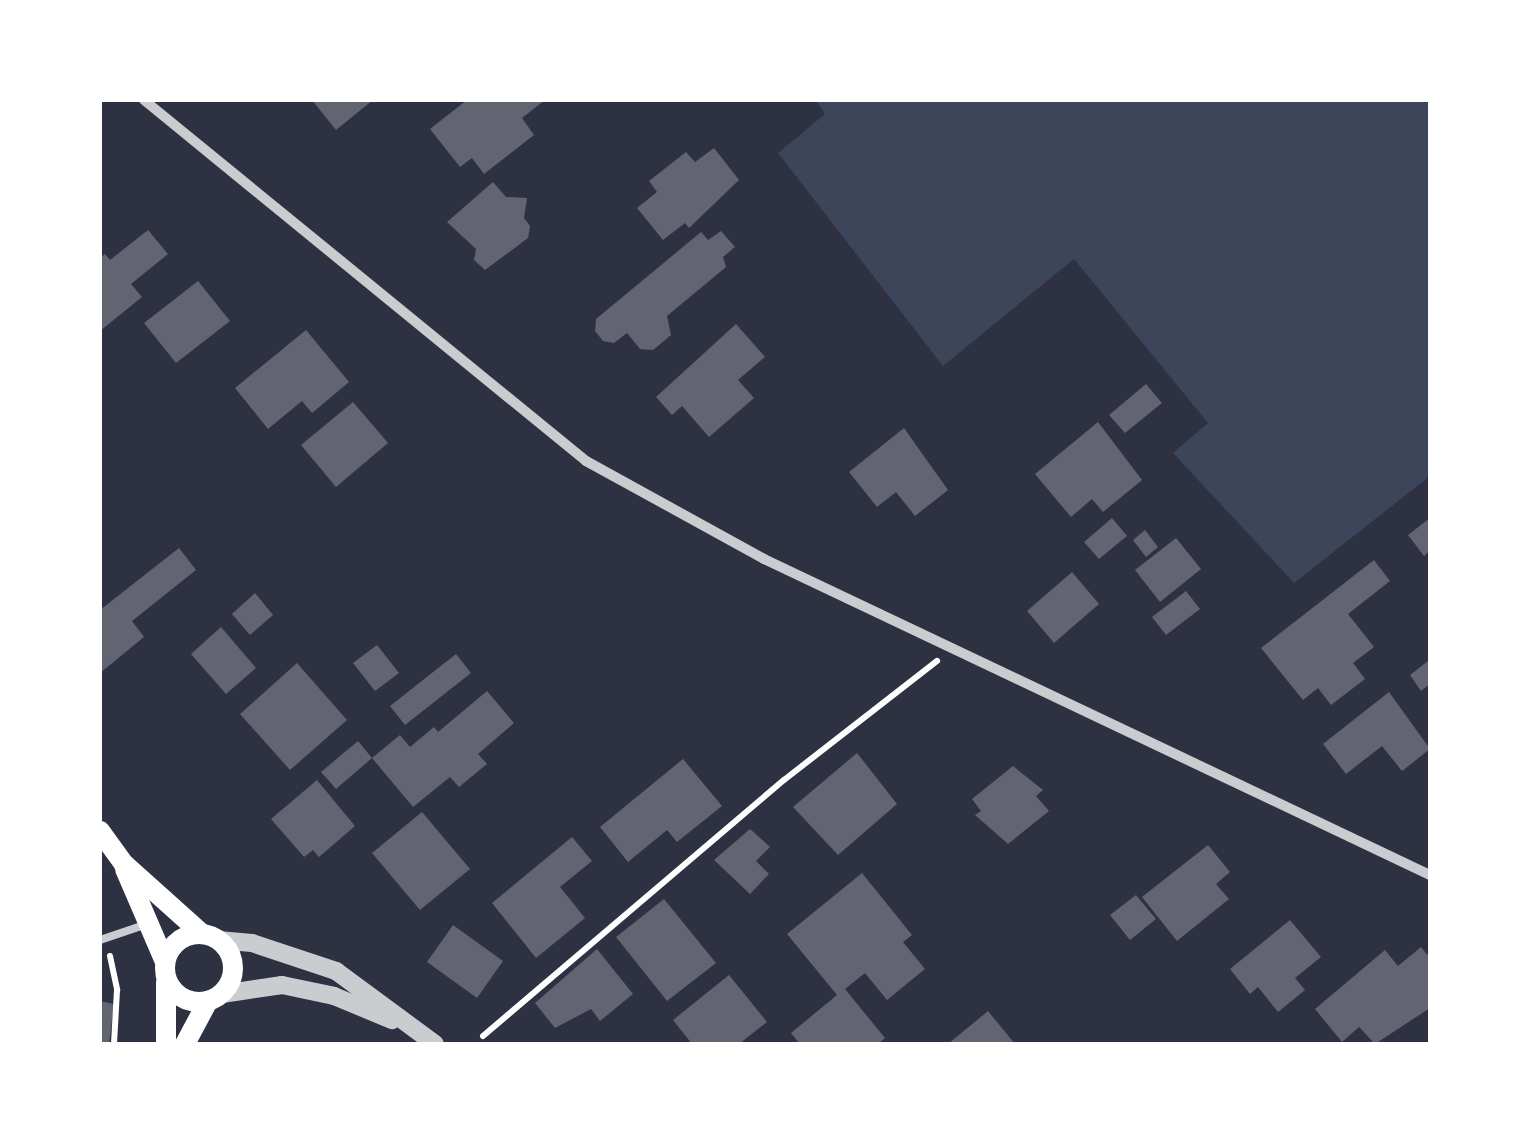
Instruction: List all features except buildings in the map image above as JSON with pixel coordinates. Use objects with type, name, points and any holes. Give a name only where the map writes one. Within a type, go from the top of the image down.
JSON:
[{"type":"main road","points":[[100,831],[122,863],[176,994],[214,997]]},
{"type":"main road","points":[[122,863],[210,937],[233,966],[185,1044]]},
{"type":"main road","points":[[166,1044],[166,971],[186,936],[210,937]]},
{"type":"street","points":[[144,100],[586,461],[764,559],[1430,875]]},
{"type":"street","points":[[210,937],[283,951],[336,972],[422,1039]]},
{"type":"street","points":[[214,997],[282,985],[334,996],[422,1039]]},
{"type":"lane","points":[[102,940],[148,923]]},
{"type":"path","points":[[483,1036],[784,780],[942,656],[948,644]]},
{"type":"path","points":[[102,940],[117,990],[114,1044]]},
{"type":"shaded area","points":[[816,100],[1430,100],[1430,476],[1294,583],[1173,453],[1208,423],[1074,259],[943,366],[778,153],[825,114]]}]
